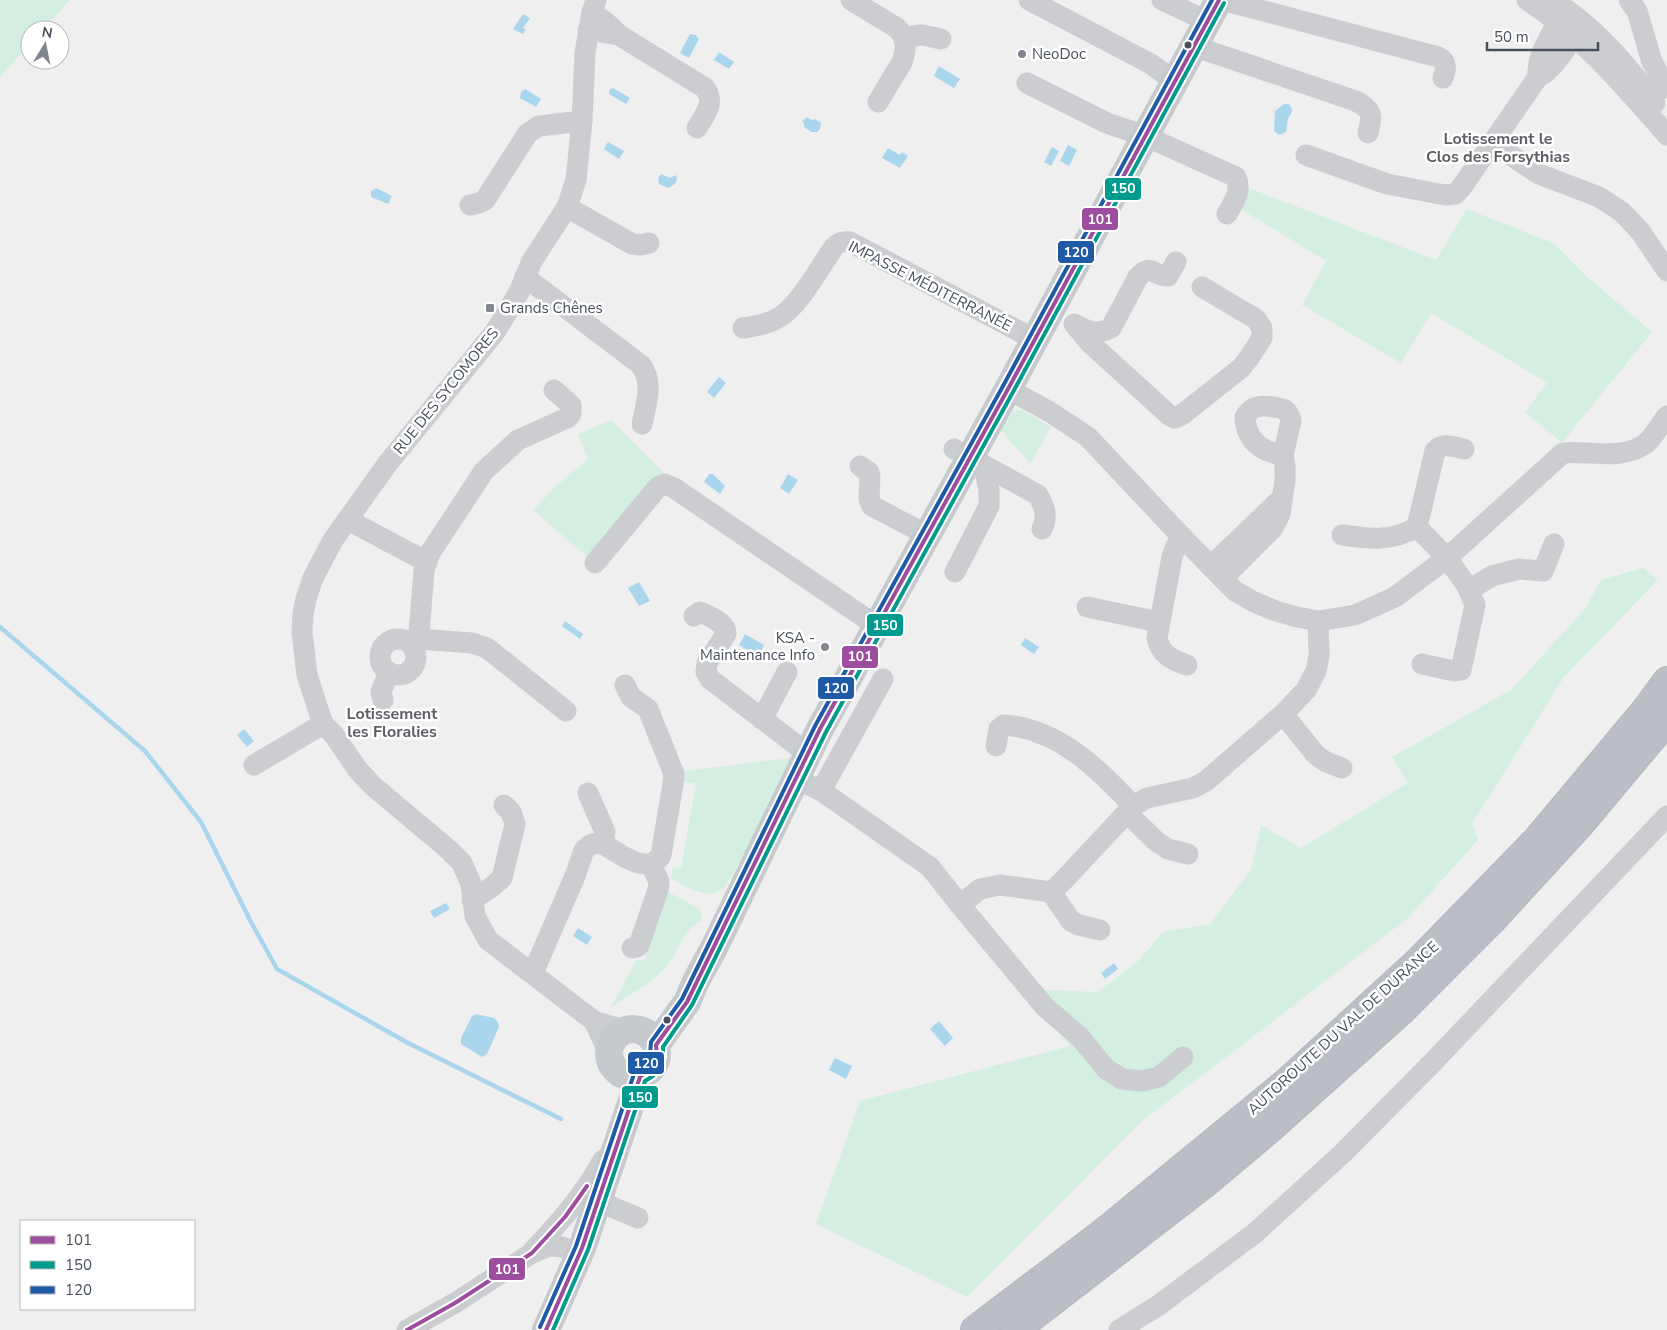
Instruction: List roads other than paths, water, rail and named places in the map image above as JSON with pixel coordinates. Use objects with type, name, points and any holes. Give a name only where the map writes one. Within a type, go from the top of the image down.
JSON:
[{"type":"highway","name":"AUTOROUTE DU VAL DE DURANCE","points":[[975,1330],[1103,1234],[1287,1082],[1420,960],[1536,840],[1645,711],[1667,682]]},
{"type":"highway","name":"AUTOROUTE DU VAL DE DURANCE","points":[[1015,1330],[1204,1184],[1267,1131],[1402,1010],[1492,920],[1581,823],[1667,720]]},
{"type":"highway","points":[[1030,1330],[1127,1256],[1204,1184]]},
{"type":"main road","points":[[631,1039],[657,1053],[652,1068],[647,1073],[632,1076],[617,1072],[609,1059],[648,1022],[697,979],[715,946],[820,729],[1216,7]]},
{"type":"main road","points":[[546,1330],[581,1250],[628,1114],[632,1076]]},
{"type":"street","points":[[851,0],[897,28],[904,37],[906,44],[904,56],[878,102]]},
{"type":"street","points":[[1029,0],[1151,64],[1174,81]]},
{"type":"street","points":[[1162,0],[1216,7],[1438,57],[1444,60],[1446,66],[1444,78]]},
{"type":"street","points":[[1527,0],[1570,18],[1592,52],[1667,136]]},
{"type":"street","points":[[1547,0],[1600,38],[1638,80],[1667,119]]},
{"type":"street","points":[[1629,0],[1637,11],[1652,62],[1667,88]]},
{"type":"street","points":[[592,14],[619,35],[705,88],[711,100],[697,128]]},
{"type":"street","name":"RUE DES SYCOMORES","points":[[323,724],[307,675],[302,632],[303,612],[313,578],[333,540],[388,463],[495,332],[519,292],[532,261],[568,207],[576,180],[582,121],[585,53],[592,14]]},
{"type":"street","points":[[1306,155],[1387,184],[1446,195],[1455,194],[1538,77],[1546,73],[1552,66],[1570,18]]},
{"type":"street","points":[[904,37],[922,35],[941,39]]},
{"type":"street","points":[[1193,46],[1356,101],[1369,109],[1372,116],[1368,133]]},
{"type":"street","points":[[1027,83],[1106,123],[1145,136],[1236,177],[1239,184],[1239,192],[1227,214]]},
{"type":"street","points":[[470,205],[479,204],[485,200],[528,133],[539,126],[582,121]]},
{"type":"street","points":[[1492,143],[1539,174],[1599,197],[1622,212],[1640,231],[1667,270]]},
{"type":"street","points":[[568,207],[632,244],[650,243]]},
{"type":"street","name":"IMPASSE MÉDITERRANÉE","points":[[744,328],[762,325],[779,318],[792,308],[834,247],[838,243],[845,241],[1034,339]]},
{"type":"street","points":[[1074,325],[1092,332],[1103,333],[1111,328],[1143,271],[1152,270],[1162,276],[1168,276],[1176,262]]},
{"type":"street","points":[[525,276],[641,365],[646,373],[649,388],[642,424]]},
{"type":"street","points":[[1052,307],[1074,325],[1090,344],[1169,415],[1175,418],[1183,414],[1240,368],[1262,338],[1262,328],[1256,320],[1202,286]]},
{"type":"street","points":[[1008,389],[1050,412],[1088,437],[1182,538],[1235,591],[1254,602],[1297,618],[1318,621],[1355,616],[1396,597],[1447,558],[1563,453],[1610,454],[1631,451],[1645,444],[1667,416]]},
{"type":"street","points":[[383,700],[381,692],[389,672],[401,674],[412,668],[416,657],[415,642],[424,570],[430,553],[484,472],[518,440],[567,418],[571,414],[570,405],[554,390]]},
{"type":"street","points":[[1417,527],[1435,451],[1440,446],[1445,445],[1464,448]]},
{"type":"street","points":[[1217,572],[1283,497],[1285,466],[1283,455]]},
{"type":"street","points":[[969,458],[1038,495],[1045,508],[1046,519],[1042,529]]},
{"type":"street","points":[[955,572],[990,506],[989,490],[969,458]]},
{"type":"street","points":[[860,466],[869,472],[869,498],[872,506],[927,535]]},
{"type":"street","points":[[595,563],[658,487],[664,484],[674,488],[877,626]]},
{"type":"street","points":[[348,520],[427,562]]},
{"type":"street","points":[[1342,535],[1372,539],[1390,538],[1417,527]]},
{"type":"street","points":[[1417,527],[1447,558],[1469,590],[1475,604],[1461,670],[1454,671],[1422,664]]},
{"type":"street","points":[[1182,538],[1176,546],[1172,557],[1157,638],[1159,646],[1165,654],[1174,661],[1187,665]]},
{"type":"street","points":[[1469,590],[1492,576],[1520,569],[1543,571],[1554,544]]},
{"type":"street","points":[[1087,607],[1159,622]]},
{"type":"street","points":[[694,616],[700,612],[703,613],[724,626],[726,630],[726,634],[706,663],[706,672],[710,679],[808,754]]},
{"type":"street","points":[[960,905],[980,889],[1000,885],[1051,892],[1062,883],[1130,809],[1147,798],[1164,793],[1188,790],[1206,781],[1283,714],[1306,690],[1316,671],[1319,656],[1318,621]]},
{"type":"street","points":[[415,642],[479,645],[487,648],[566,711]]},
{"type":"street","points":[[762,719],[787,672]]},
{"type":"street","points":[[823,792],[823,787],[883,679]]},
{"type":"street","points":[[534,974],[584,850],[596,843],[603,844],[643,864],[651,864],[657,861],[661,855],[674,774],[648,709],[631,697],[625,685]]},
{"type":"street","points":[[1283,714],[1316,755],[1326,762],[1342,768]]},
{"type":"street","points":[[254,765],[323,724],[334,735],[358,770],[373,786],[462,863],[471,884],[475,916],[488,940],[594,1021],[631,1039]]},
{"type":"street","points":[[996,746],[999,729],[1004,725],[1030,729],[1061,743],[1088,762],[1157,842],[1168,849],[1188,854]]},
{"type":"street","points":[[796,778],[823,792],[930,867],[1045,1007],[1080,1037],[1106,1069],[1122,1079],[1142,1081],[1159,1078],[1183,1057]]},
{"type":"street","points":[[588,793],[605,832],[603,844]]},
{"type":"street","points":[[472,900],[502,878],[515,824],[511,812],[504,805]]},
{"type":"street","points":[[1120,1330],[1159,1305],[1255,1233],[1342,1153],[1434,1061],[1667,816]]},
{"type":"street","points":[[632,948],[637,948],[640,945],[658,890],[659,882],[651,864]]},
{"type":"street","points":[[1051,892],[1071,921],[1100,930]]},
{"type":"street","points":[[532,1253],[565,1217],[592,1180],[628,1114]]},
{"type":"street","points":[[598,1201],[638,1218]]},
{"type":"street","points":[[406,1330],[455,1302],[532,1253],[549,1246],[581,1250]]},
{"type":"water","points":[[523,14],[530,18],[523,28],[526,30],[523,34],[513,29]]},
{"type":"water","points":[[690,34],[696,35],[699,39],[689,58],[680,53]]},
{"type":"water","points":[[719,52],[734,62],[729,69],[714,60]]},
{"type":"water","points":[[939,66],[960,79],[954,88],[934,76]]},
{"type":"water","points":[[613,88],[630,98],[626,104],[609,94],[609,90]]},
{"type":"water","points":[[525,89],[541,99],[536,107],[520,98],[521,92]]},
{"type":"water","points":[[1284,104],[1289,104],[1292,112],[1288,119],[1286,132],[1279,135],[1274,131],[1275,111]]},
{"type":"water","points":[[807,117],[821,123],[820,129],[817,132],[812,132],[804,127],[802,121]]},
{"type":"water","points":[[608,142],[624,151],[619,159],[604,149]]},
{"type":"water","points":[[1068,145],[1077,150],[1069,166],[1060,161]]},
{"type":"water","points":[[1052,147],[1059,151],[1051,166],[1044,162]]},
{"type":"water","points":[[888,148],[900,155],[902,152],[908,156],[900,168],[882,158]]},
{"type":"water","points":[[661,174],[670,178],[676,175],[674,185],[668,188],[659,184],[658,178]]},
{"type":"water","points":[[376,188],[392,196],[388,204],[371,197],[371,191]]},
{"type":"water","points":[[719,377],[726,383],[714,398],[707,392]]},
{"type":"water","points":[[709,474],[713,474],[725,486],[720,494],[704,482]]},
{"type":"water","points":[[788,474],[798,480],[789,494],[780,488]]},
{"type":"water","points":[[639,582],[650,601],[639,606],[628,588]]},
{"type":"water","points":[[565,621],[583,634],[580,639],[562,626]]},
{"type":"water","points":[[745,634],[764,645],[762,652],[757,656],[739,645]]},
{"type":"water","points":[[1025,638],[1039,647],[1034,654],[1021,645]]},
{"type":"water","points":[[244,729],[254,741],[247,747],[237,735]]},
{"type":"water","points":[[446,903],[450,909],[434,918],[430,911]]},
{"type":"water","points":[[578,928],[592,937],[587,945],[573,936]]},
{"type":"water","points":[[1114,963],[1118,969],[1105,979],[1101,973]]},
{"type":"water","points":[[476,1014],[494,1018],[498,1022],[499,1027],[487,1054],[482,1057],[461,1044],[461,1038],[472,1016]]},
{"type":"water","points":[[939,1021],[953,1038],[945,1046],[930,1029]]},
{"type":"water","points":[[835,1058],[852,1066],[846,1079],[829,1070]]},
{"type":"waterway","points":[[0,627],[145,751],[201,822],[251,922],[277,969],[408,1043],[561,1119]]},
{"type":"place","name":"NeoDoc","points":[[1022,54]]},
{"type":"place","name":"Grands Chênes","points":[[490,308]]},
{"type":"place","name":"KSA - Maintenance Info","points":[[825,647]]},
{"type":"district","name":"Lotissement le Clos des Forsythias","points":[[1498,148]]},
{"type":"district","name":"Lotissement les Floralies","points":[[392,723]]}]
